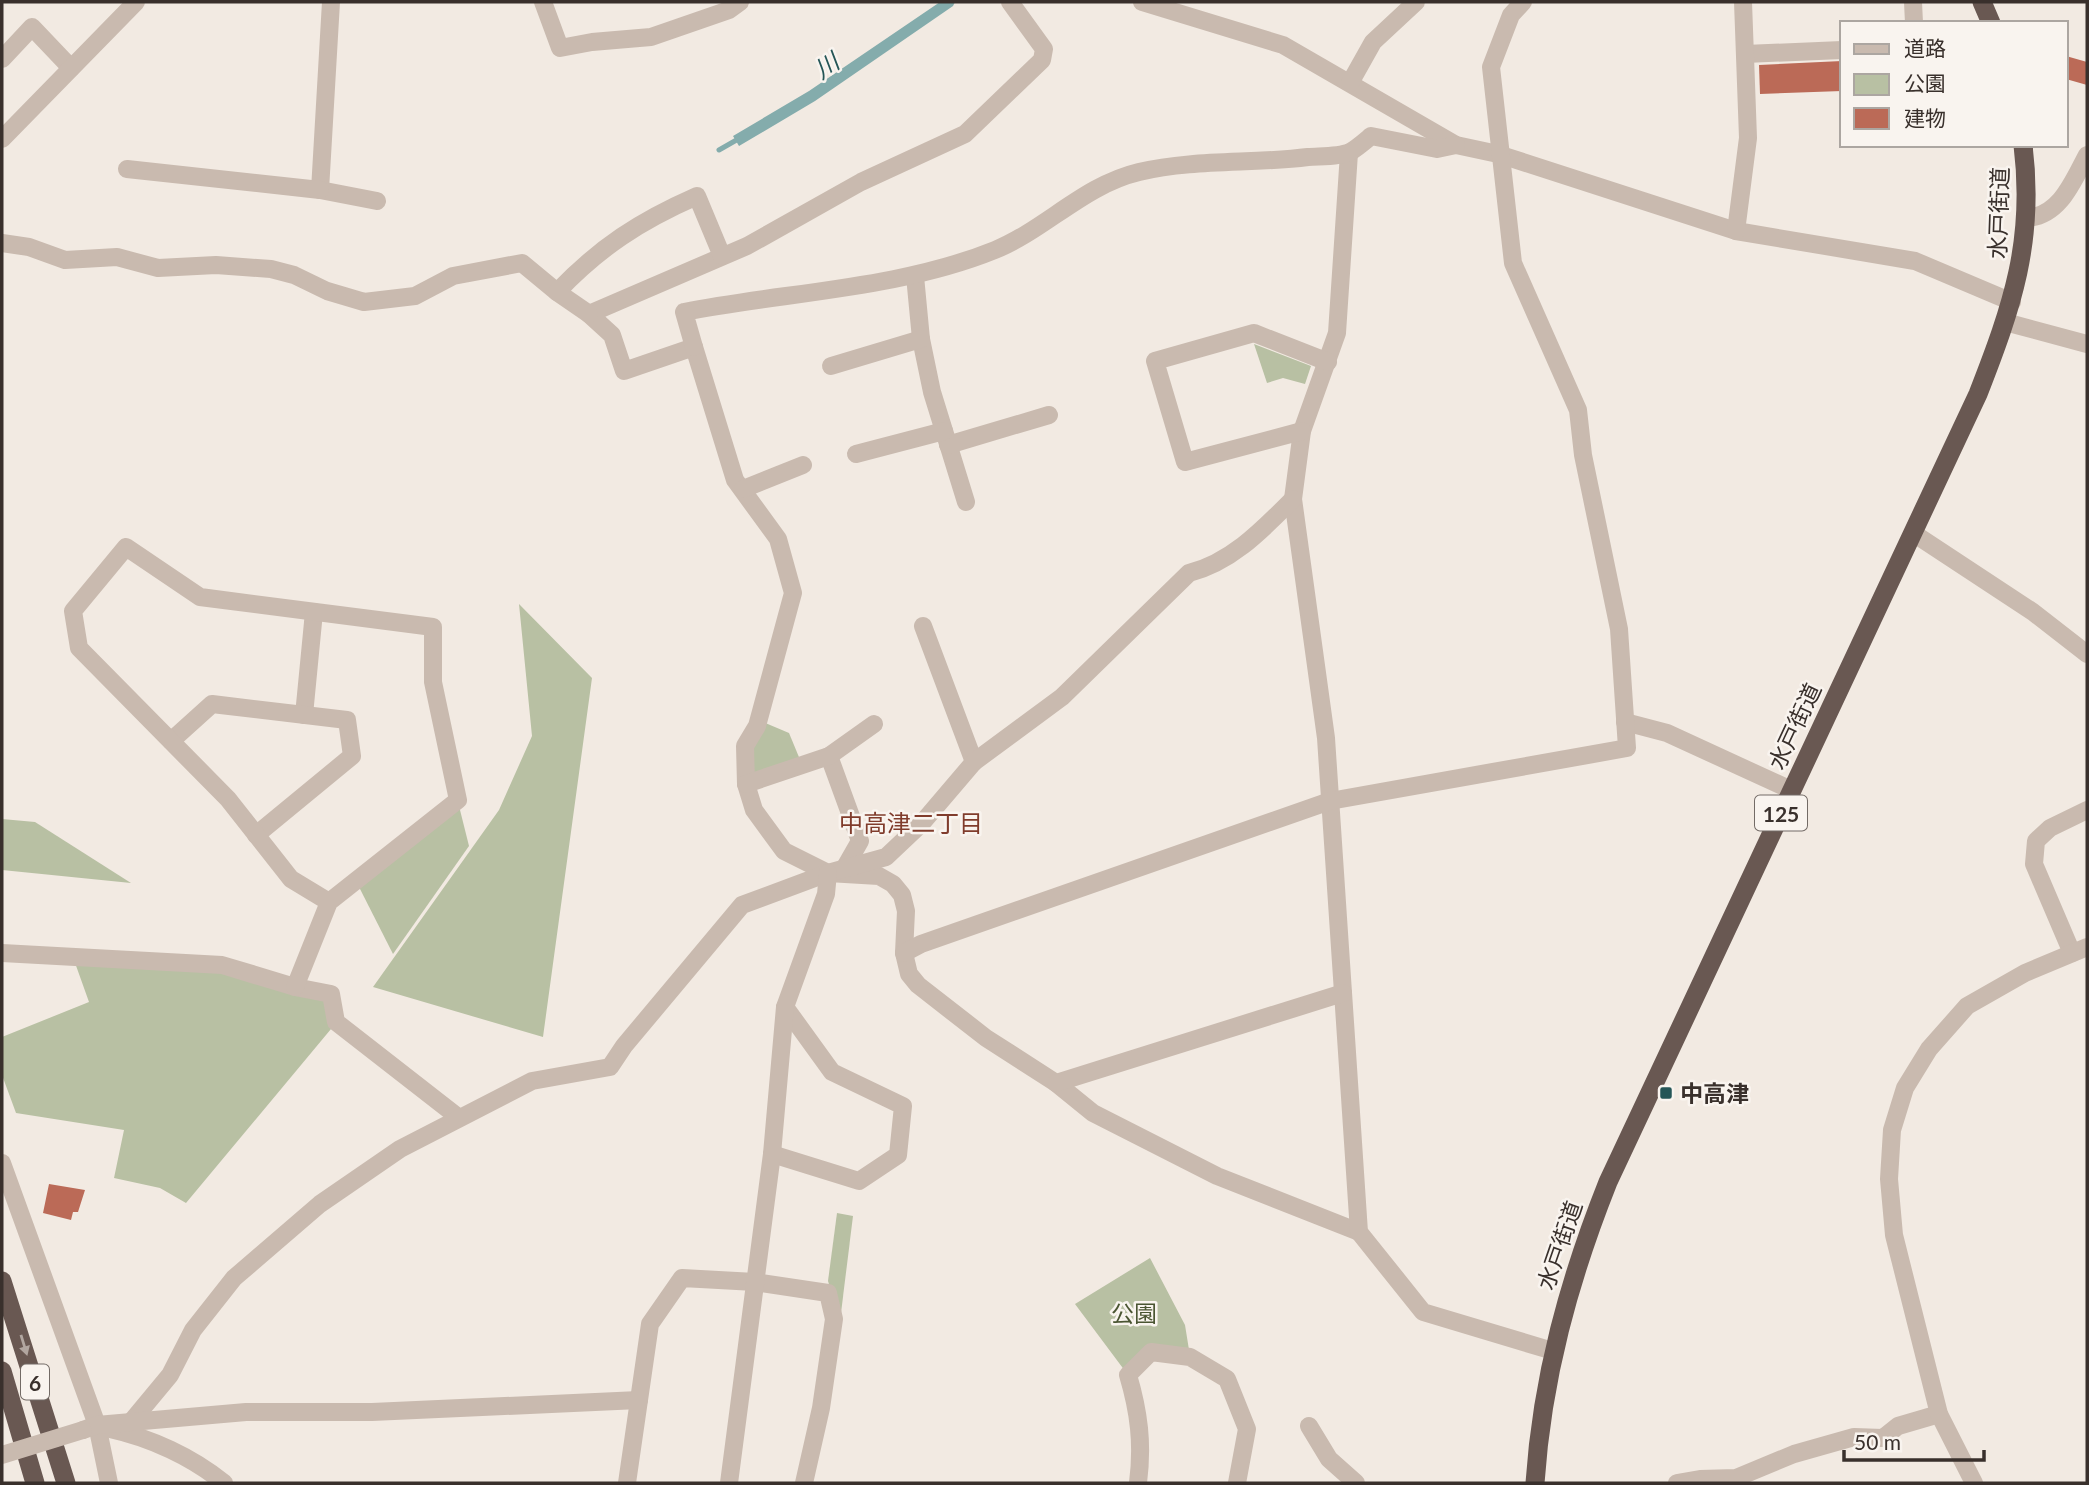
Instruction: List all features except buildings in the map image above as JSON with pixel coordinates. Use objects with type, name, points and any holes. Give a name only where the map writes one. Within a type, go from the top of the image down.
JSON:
[{"type":"highway","points":[[1982,2],[1990,21]]},
{"type":"highway","name":"水戸街道","points":[[1535,1483],[1539,1431],[1553,1351],[1577,1261],[1608,1182],[1978,394],[2005,322],[2021,271],[2026,218],[2023,147]]},
{"type":"highway","name":"6","points":[[2,1281],[66,1483]]},
{"type":"highway","name":"6","points":[[2,1371],[35,1483]]},
{"type":"street","points":[[2,139],[136,2]]},
{"type":"street","points":[[320,190],[331,2]]},
{"type":"street","points":[[543,2],[560,48],[592,42],[651,37],[729,10],[740,2]]},
{"type":"street","points":[[589,314],[747,246],[861,182],[965,134],[1042,60],[1044,49],[1010,2]]},
{"type":"street","points":[[1142,2],[1283,45],[1456,145],[1499,154],[1736,230],[1915,261],[2012,302]]},
{"type":"street","points":[[1350,83],[1373,42],[1416,2]]},
{"type":"street","points":[[904,953],[921,944],[1331,801],[1627,748],[1619,629],[1583,455],[1578,410],[1513,263],[1491,67],[1511,15],[1523,2]]},
{"type":"street","points":[[1736,230],[1748,138],[1743,2]]},
{"type":"street","points":[[1913,2],[1914,21]]},
{"type":"street","points":[[2,59],[32,27],[71,68]]},
{"type":"street","points":[[1745,54],[1840,50]]},
{"type":"street","points":[[1456,145],[1437,149],[1371,136],[1349,153],[1276,161],[1195,164],[1139,172],[1112,181],[1074,201],[1028,234],[995,250],[915,276],[684,312],[735,480],[778,539],[793,593],[757,726],[745,746],[746,784],[754,810],[784,851],[836,871],[879,876],[893,884],[902,895],[906,911],[904,953],[909,974],[918,985],[986,1038],[1056,1083],[1093,1113],[1217,1176],[1359,1232],[1423,1312],[1553,1351]]},
{"type":"street","points":[[1349,153],[1337,333],[1302,431],[1293,499],[1326,738],[1359,1232]]},
{"type":"street","points":[[2026,218],[2044,216],[2059,203],[2087,155]]},
{"type":"street","points":[[127,169],[320,190],[377,201]]},
{"type":"street","points":[[557,292],[589,258],[646,219],[697,196],[722,256]]},
{"type":"street","points":[[2,243],[29,247],[65,260],[117,257],[158,268],[216,265],[271,269],[364,302],[415,296],[453,276],[522,263],[612,335],[624,371],[694,347]]},
{"type":"street","points":[[915,276],[921,339],[946,438],[966,502]]},
{"type":"street","points":[[2005,322],[2087,344]]},
{"type":"street","points":[[1302,431],[1185,462],[1155,361],[1254,332],[1328,362]]},
{"type":"street","points":[[831,366],[921,339]]},
{"type":"street","points":[[856,454],[946,438],[1048,415]]},
{"type":"street","points":[[743,489],[803,465]]},
{"type":"street","points":[[131,1422],[170,1376],[193,1330],[234,1278],[320,1203],[400,1149],[532,1081],[610,1067],[624,1046],[742,905],[836,871],[886,857],[922,823],[974,762],[1062,697],[1189,573],[1211,567],[1258,534],[1293,499]]},
{"type":"street","points":[[1913,533],[2033,611],[2087,654]]},
{"type":"street","points":[[295,987],[329,902],[458,800],[433,682],[433,627],[200,597],[126,547],[73,611],[79,648],[228,799],[291,879],[329,902]]},
{"type":"street","points":[[304,715],[314,612]]},
{"type":"street","points":[[923,626],[974,762]]},
{"type":"street","points":[[171,741],[212,704],[347,720],[352,756],[256,835]]},
{"type":"street","points":[[1625,722],[1667,733],[1791,790]]},
{"type":"street","points":[[746,784],[829,756],[874,724]]},
{"type":"street","points":[[729,1483],[772,1154],[785,1007],[836,871],[860,841],[829,756]]},
{"type":"street","points":[[1973,1483],[1939,1414],[1894,1235],[1889,1179],[1892,1130],[1905,1088],[1929,1049],[1967,1006],[2025,973],[2080,950],[2034,864],[2036,841],[2050,828],[2087,810]]},
{"type":"street","points":[[2,953],[222,965],[295,987],[331,994],[336,1022],[458,1117]]},
{"type":"street","points":[[1056,1083],[1343,993]]},
{"type":"street","points":[[772,1154],[859,1181],[898,1155],[902,1106],[832,1072],[785,1007]]},
{"type":"street","points":[[2,1163],[109,1483]]},
{"type":"street","points":[[627,1483],[650,1324],[682,1278],[755,1282],[828,1293],[834,1320],[821,1408],[804,1483]]},
{"type":"street","points":[[1138,1483],[1142,1441],[1139,1411],[1128,1375],[1151,1352],[1190,1357],[1227,1379],[1247,1429],[1237,1483]]},
{"type":"street","points":[[2,1455],[90,1428],[246,1412],[373,1412],[639,1400]]},
{"type":"street","points":[[1677,1483],[1736,1478],[1794,1454],[1854,1437],[1883,1438],[1898,1426],[1939,1414]]},
{"type":"street","points":[[1309,1426],[1329,1459],[1356,1483]]},
{"type":"street","points":[[90,1428],[132,1434],[181,1455],[224,1483]]},
{"type":"green space","points":[[1254,344],[1311,366],[1305,384],[1283,378],[1267,383]]},
{"type":"green space","points":[[519,604],[592,678],[543,1037],[373,987],[499,810],[532,736]]},
{"type":"green space","points":[[763,722],[789,733],[801,762],[749,778],[751,747]]},
{"type":"green space","points":[[459,806],[469,846],[393,954],[358,885]]},
{"type":"green space","points":[[2,819],[35,822],[131,883],[2,870]]},
{"type":"green space","points":[[74,960],[220,971],[326,1001],[331,1029],[186,1203],[160,1188],[114,1178],[124,1130],[16,1113],[2,1075],[2,1037],[89,1002]]},
{"type":"green space","points":[[837,1213],[853,1216],[840,1321],[828,1281]]},
{"type":"green space","name":"公園","points":[[1150,1258],[1185,1325],[1190,1356],[1151,1351],[1128,1375],[1075,1304]]},
{"type":"water","points":[[940,2],[955,2],[953,6],[815,101],[739,146],[733,136],[809,91]]},
{"type":"waterway","name":"川","points":[[719,150],[740,138]]},
{"type":"place","name":"中高津","points":[[1666,1093]]},
{"type":"district","name":"中高津二丁目","points":[[911,822]]}]
